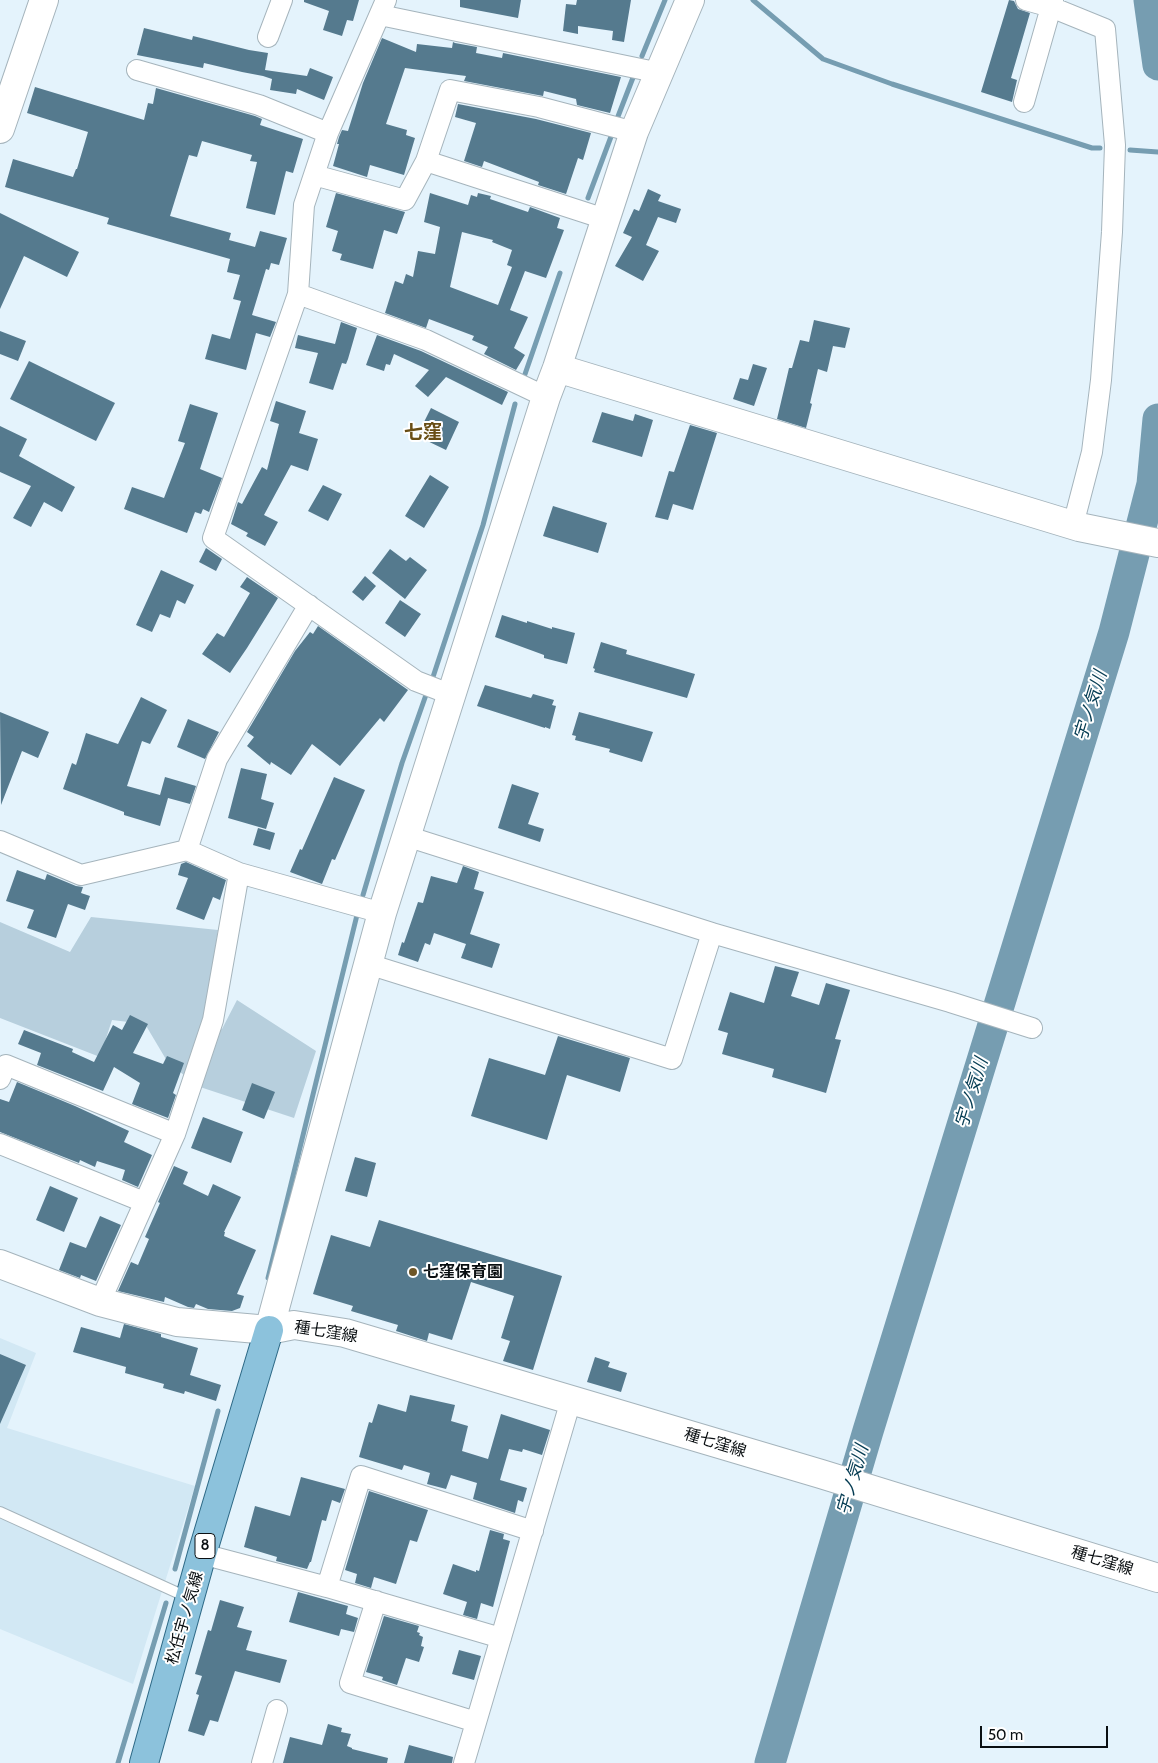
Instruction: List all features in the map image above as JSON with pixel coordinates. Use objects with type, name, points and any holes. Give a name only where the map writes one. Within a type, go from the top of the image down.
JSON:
[{"type":"main road","name":"松任宇ノ気線","points":[[144,1763],[202,1554],[269,1330]]},
{"type":"street","points":[[0,129],[44,0]]},
{"type":"street","points":[[268,37],[282,0]]},
{"type":"street","points":[[269,1330],[382,913],[406,836],[546,397],[634,132],[690,0]]},
{"type":"street","points":[[1026,0],[1052,4],[1106,29],[1115,145],[1112,232],[1101,380],[1092,452],[1076,526]]},
{"type":"street","points":[[1024,102],[1052,4]]},
{"type":"street","points":[[452,695],[416,680],[213,538],[298,294],[304,205],[328,133],[383,8],[660,73]]},
{"type":"street","points":[[137,70],[259,105],[328,133]]},
{"type":"street","points":[[314,175],[405,200],[426,161],[450,90],[539,107],[634,132]]},
{"type":"street","points":[[426,161],[605,219]]},
{"type":"street","points":[[298,294],[426,340],[546,397]]},
{"type":"street","points":[[557,368],[1076,526],[1158,543]]},
{"type":"street","points":[[187,850],[217,759],[309,605]]},
{"type":"street","points":[[406,836],[712,933],[950,1002],[1032,1028]]},
{"type":"street","points":[[0,841],[81,875],[187,850],[239,872],[382,913]]},
{"type":"street","points":[[100,1302],[175,1134],[213,1020],[239,872]]},
{"type":"street","points":[[368,964],[672,1059],[712,933]]},
{"type":"street","points":[[0,1079],[6,1065],[175,1134]]},
{"type":"street","points":[[0,1144],[144,1202]]},
{"type":"street","name":"種七窪線","points":[[0,1264],[100,1302],[177,1322],[269,1330],[294,1325],[344,1332],[821,1474],[1158,1578]]},
{"type":"street","points":[[464,1763],[572,1400]]},
{"type":"street","points":[[327,1587],[361,1476],[533,1531]]},
{"type":"street","points":[[202,1554],[327,1587],[501,1638]]},
{"type":"street","points":[[376,1601],[350,1683],[476,1722]]},
{"type":"street","points":[[262,1763],[277,1710]]},
{"type":"lane","points":[[0,1512],[190,1598]]},
{"type":"shaded area","points":[[91,917],[218,930],[204,1023],[222,1029],[237,1000],[316,1051],[294,1118],[197,1086],[167,1061],[145,1024],[112,1020],[100,1057],[0,1018],[0,922],[70,952]]},
{"type":"shaded area","points":[[0,1338],[36,1353],[7,1428],[195,1486],[133,1684],[0,1629]]},
{"type":"building","points":[[304,0],[359,0],[353,21],[347,20],[342,36],[323,30],[329,11],[304,2]]},
{"type":"building","points":[[460,0],[521,0],[518,18],[460,7]]},
{"type":"building","points":[[577,0],[631,0],[624,42],[612,40],[613,31],[578,26],[578,34],[563,31],[566,4],[576,5]]},
{"type":"building","points":[[1009,0],[1014,1],[1018,9],[1030,13],[1011,78],[1017,80],[1012,102],[981,92]]},
{"type":"building","points":[[144,28],[192,40],[193,36],[268,53],[265,70],[307,76],[310,68],[333,77],[324,100],[297,89],[296,94],[270,90],[272,79],[263,76],[204,63],[203,68],[137,55]]},
{"type":"building","points":[[382,38],[416,52],[417,44],[452,48],[453,42],[477,47],[476,53],[502,58],[503,53],[621,77],[610,113],[577,105],[576,99],[544,91],[543,96],[464,81],[466,76],[405,68],[386,124],[407,130],[406,135],[415,138],[404,175],[370,165],[367,177],[333,166],[339,137],[342,130],[348,131],[363,83]]},
{"type":"building","points":[[35,87],[144,120],[148,103],[153,104],[156,88],[255,116],[262,119],[260,125],[303,139],[293,173],[286,171],[275,215],[246,208],[257,162],[250,161],[252,155],[202,141],[197,157],[189,155],[170,216],[231,233],[229,240],[255,247],[260,231],[287,238],[279,265],[271,263],[269,270],[266,269],[252,315],[276,322],[270,337],[256,333],[246,370],[205,359],[212,334],[230,339],[241,301],[233,299],[240,275],[227,272],[230,259],[107,224],[109,218],[5,187],[13,159],[73,177],[77,169],[88,132],[27,113]]},
{"type":"building","points":[[458,104],[536,119],[591,133],[583,160],[578,158],[566,194],[538,185],[539,182],[484,161],[482,167],[464,161],[476,123],[455,117]]},
{"type":"building","points":[[648,189],[661,195],[658,201],[681,209],[676,223],[658,217],[646,245],[659,251],[643,281],[615,266],[632,237],[623,233],[634,209],[639,211]]},
{"type":"building","points":[[336,193],[405,212],[397,234],[384,230],[373,269],[340,260],[342,254],[332,251],[338,231],[326,227]]},
{"type":"building","points":[[430,193],[468,205],[471,195],[477,197],[478,193],[491,196],[490,199],[528,212],[530,207],[560,218],[557,228],[564,230],[546,278],[525,271],[510,310],[528,317],[514,348],[525,355],[516,370],[484,354],[488,347],[472,340],[474,336],[429,319],[426,328],[385,313],[395,281],[403,284],[406,274],[413,277],[418,251],[435,254],[440,227],[424,222]],"holes":[[[462,232],[493,240],[492,242],[512,250],[507,265],[512,267],[498,305],[450,287]]]},
{"type":"building","points":[[0,213],[79,252],[67,277],[24,256],[0,309]]},
{"type":"building","points":[[814,320],[850,328],[845,348],[833,346],[827,372],[818,369],[806,428],[777,419],[789,368],[792,368],[800,340],[809,342]]},
{"type":"building","points":[[341,322],[357,328],[348,359],[346,364],[342,363],[333,390],[309,383],[318,353],[295,348],[298,335],[335,344]]},
{"type":"building","points":[[0,331],[26,341],[18,361],[0,354]]},
{"type":"building","points":[[377,335],[421,351],[508,392],[502,405],[446,377],[428,397],[415,386],[429,370],[394,354],[390,365],[386,364],[384,371],[366,365]]},
{"type":"building","points":[[29,361],[115,403],[96,441],[10,399]]},
{"type":"building","points":[[753,364],[767,368],[754,406],[733,399],[740,378],[748,380]]},
{"type":"building","points":[[276,401],[306,411],[299,433],[318,439],[308,471],[291,465],[264,515],[278,522],[265,546],[246,536],[248,533],[231,524],[238,502],[242,504],[262,467],[267,470],[279,424],[270,421]]},
{"type":"building","points":[[190,404],[218,413],[200,469],[222,478],[209,512],[203,509],[201,514],[195,512],[187,533],[124,509],[132,487],[164,498],[185,443],[178,441]]},
{"type":"building","points":[[431,408],[459,422],[446,450],[417,436]]},
{"type":"building","points":[[602,412],[633,421],[635,414],[653,420],[642,457],[592,442]]},
{"type":"building","points":[[690,425],[717,433],[693,510],[673,504],[668,520],[655,517],[669,471],[674,472]]},
{"type":"building","points":[[0,426],[27,439],[19,456],[75,487],[62,512],[44,502],[31,527],[13,518],[31,486],[0,472]]},
{"type":"building","points":[[430,475],[449,487],[424,528],[405,516]]},
{"type":"building","points":[[323,485],[342,494],[328,521],[308,511]]},
{"type":"building","points":[[553,506],[607,523],[598,553],[543,536]]},
{"type":"building","points":[[206,548],[222,559],[216,571],[199,562]]},
{"type":"building","points":[[390,549],[406,561],[410,557],[427,570],[405,599],[372,573]]},
{"type":"building","points":[[161,570],[194,585],[185,604],[177,600],[170,618],[160,614],[152,632],[136,625]]},
{"type":"building","points":[[365,576],[376,586],[363,601],[352,592]]},
{"type":"building","points":[[247,577],[278,598],[230,673],[202,654],[217,633],[224,637],[250,593],[240,587]]},
{"type":"building","points":[[400,600],[421,614],[405,637],[385,623]]},
{"type":"building","points":[[502,615],[527,623],[527,621],[552,629],[552,627],[575,633],[567,664],[544,658],[544,655],[495,637]]},
{"type":"building","points":[[318,626],[408,690],[384,722],[380,718],[340,766],[312,744],[291,775],[271,762],[270,765],[247,746],[254,737],[247,732],[295,651],[310,632],[313,634]]},
{"type":"building","points":[[601,642],[627,650],[626,654],[695,674],[687,698],[594,672],[595,669],[593,668]]},
{"type":"building","points":[[485,685],[531,698],[533,694],[554,700],[552,705],[556,706],[550,729],[477,706]]},
{"type":"building","points":[[141,697],[167,710],[150,744],[142,741],[127,786],[160,795],[165,777],[196,786],[190,804],[168,798],[160,826],[124,815],[124,812],[63,789],[72,763],[76,765],[86,733],[118,744]]},
{"type":"building","points":[[0,712],[49,732],[38,758],[22,751],[1,805]]},
{"type":"building","points":[[579,712],[653,732],[642,762],[609,752],[610,749],[575,740],[576,736],[572,735]]},
{"type":"building","points":[[188,719],[219,732],[205,759],[177,747]]},
{"type":"building","points":[[241,768],[267,774],[261,799],[274,803],[266,829],[228,818]]},
{"type":"building","points":[[334,777],[365,790],[335,860],[332,859],[322,884],[290,872],[300,849],[302,850]]},
{"type":"building","points":[[512,784],[539,793],[528,824],[544,829],[540,842],[498,828]]},
{"type":"building","points":[[258,828],[275,833],[270,850],[253,845]]},
{"type":"building","points":[[186,862],[226,880],[220,900],[213,897],[204,920],[176,909],[188,878],[178,875],[181,864]]},
{"type":"building","points":[[463,866],[479,872],[474,889],[484,892],[470,934],[500,944],[492,968],[461,958],[466,944],[434,933],[430,945],[425,943],[418,962],[398,955],[418,902],[423,903],[431,876],[457,883]]},
{"type":"building","points":[[17,870],[45,880],[47,874],[83,887],[81,893],[90,896],[85,910],[68,904],[56,938],[27,928],[34,910],[6,901]]},
{"type":"building","points":[[775,966],[799,972],[791,996],[819,1005],[826,983],[850,990],[835,1039],[841,1040],[826,1093],[772,1077],[774,1069],[722,1054],[728,1033],[718,1030],[730,992],[764,1003]]},
{"type":"building","points":[[130,1015],[148,1024],[133,1053],[163,1064],[167,1056],[184,1063],[173,1093],[176,1095],[168,1118],[132,1104],[140,1083],[114,1067],[103,1091],[37,1065],[41,1053],[18,1044],[24,1030],[73,1049],[72,1052],[94,1062],[113,1025],[122,1030]]},
{"type":"building","points":[[558,1036],[630,1058],[620,1092],[567,1075],[547,1140],[471,1116],[489,1058],[545,1075]]},
{"type":"building","points":[[17,1082],[129,1131],[124,1142],[152,1155],[138,1187],[122,1180],[125,1170],[97,1161],[95,1167],[80,1160],[79,1163],[0,1132],[0,1099],[9,1102]]},
{"type":"building","points":[[252,1083],[275,1092],[264,1119],[242,1110]]},
{"type":"building","points":[[203,1117],[243,1132],[231,1163],[191,1148]]},
{"type":"building","points":[[355,1157],[376,1163],[367,1197],[345,1191]]},
{"type":"building","points":[[174,1166],[188,1172],[183,1184],[208,1196],[213,1184],[241,1197],[224,1232],[224,1236],[256,1250],[237,1294],[244,1296],[240,1308],[232,1311],[208,1309],[196,1304],[194,1308],[165,1297],[164,1302],[118,1291],[131,1262],[138,1265],[149,1239],[145,1237]]},
{"type":"building","points":[[50,1186],[78,1198],[64,1232],[36,1220]]},
{"type":"building","points":[[100,1216],[121,1225],[96,1281],[81,1275],[80,1278],[59,1270],[70,1242],[86,1248]]},
{"type":"building","points":[[379,1220],[562,1276],[533,1370],[503,1361],[510,1341],[501,1338],[514,1296],[471,1282],[452,1340],[429,1333],[427,1341],[396,1331],[398,1325],[351,1311],[353,1306],[313,1294],[331,1235],[370,1247]]},
{"type":"building","points":[[124,1324],[161,1334],[161,1337],[198,1348],[190,1375],[221,1385],[216,1401],[185,1391],[184,1394],[163,1388],[164,1384],[125,1373],[126,1367],[73,1352],[81,1327],[120,1338]]},
{"type":"building","points":[[0,1354],[26,1365],[0,1424]]},
{"type":"building","points":[[595,1357],[610,1362],[608,1367],[627,1373],[621,1392],[587,1382]]},
{"type":"building","points":[[410,1395],[455,1405],[451,1421],[468,1426],[462,1451],[488,1459],[501,1414],[550,1430],[542,1455],[523,1449],[522,1452],[509,1449],[500,1480],[527,1488],[523,1502],[518,1500],[515,1513],[473,1499],[477,1483],[451,1475],[446,1489],[427,1484],[430,1473],[404,1465],[402,1470],[359,1457],[369,1422],[372,1423],[378,1404],[406,1412]]},
{"type":"building","points":[[301,1477],[345,1489],[340,1503],[332,1500],[326,1521],[322,1520],[311,1562],[307,1569],[276,1561],[277,1557],[244,1547],[255,1506],[290,1516]]},
{"type":"building","points":[[369,1491],[428,1510],[417,1542],[410,1540],[396,1584],[374,1577],[371,1588],[355,1583],[357,1574],[345,1570]]},
{"type":"building","points":[[490,1530],[504,1534],[503,1539],[510,1541],[493,1607],[481,1603],[477,1619],[463,1615],[467,1602],[443,1594],[453,1564],[476,1572],[476,1570],[479,1571]]},
{"type":"building","points":[[298,1592],[348,1606],[346,1614],[358,1618],[354,1632],[341,1629],[339,1636],[289,1622]]},
{"type":"building","points":[[220,1600],[244,1607],[237,1627],[252,1631],[246,1650],[287,1660],[280,1683],[235,1671],[218,1722],[210,1720],[204,1736],[188,1731],[199,1695],[196,1694],[202,1676],[195,1674],[208,1630],[211,1631]]},
{"type":"building","points":[[384,1616],[419,1626],[417,1632],[423,1637],[421,1646],[424,1647],[419,1662],[406,1658],[397,1685],[382,1680],[383,1677],[366,1672]]},
{"type":"building","points":[[459,1650],[481,1656],[474,1680],[452,1674]]},
{"type":"building","points":[[328,1724],[342,1728],[341,1732],[351,1734],[347,1746],[388,1758],[387,1763],[283,1763],[290,1737],[322,1745]]},
{"type":"building","points":[[409,1745],[453,1757],[452,1763],[404,1763]]},
{"type":"waterway","points":[[642,56],[665,0]]},
{"type":"waterway","points":[[753,0],[823,59],[892,84],[1092,148],[1100,148]]},
{"type":"waterway","name":"宇ノ気川","points":[[1149,0],[1158,65]]},
{"type":"waterway","points":[[617,119],[634,75]]},
{"type":"waterway","points":[[588,198],[612,134]]},
{"type":"waterway","points":[[1130,150],[1158,152]]},
{"type":"waterway","points":[[524,377],[560,273]]},
{"type":"waterway","points":[[432,680],[483,525],[515,404]]},
{"type":"waterway","name":"宇ノ気川","points":[[770,1763],[868,1431],[1114,632],[1152,484],[1158,419]]},
{"type":"waterway","points":[[363,895],[402,763],[427,692]]},
{"type":"waterway","points":[[268,1278],[357,915]]},
{"type":"waterway","points":[[175,1569],[218,1411]]},
{"type":"waterway","points":[[118,1763],[166,1603]]},
{"type":"place","name":"七窪保育園","points":[[413,1272]]},
{"type":"district","name":"七窪","points":[[423,432]]}]
